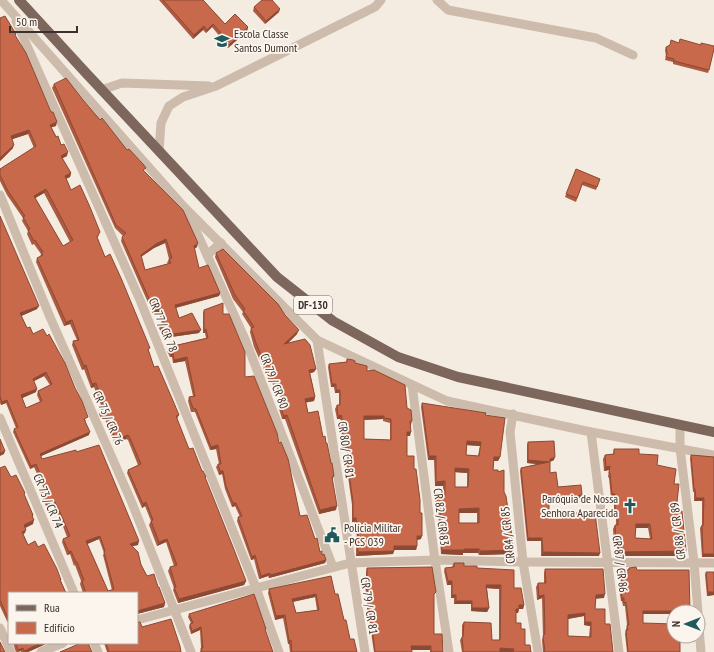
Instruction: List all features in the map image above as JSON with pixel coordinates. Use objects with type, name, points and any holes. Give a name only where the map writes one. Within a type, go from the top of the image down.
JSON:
[{"type":"main road","name":"DF-130","points":[[19,0],[101,90],[278,277],[333,321],[398,357],[458,377],[714,432]]},
{"type":"street","points":[[1,0],[184,207],[317,340],[447,401],[514,414],[591,432],[714,455]]},
{"type":"street","points":[[159,151],[161,123],[169,106],[183,96],[216,86],[375,7],[381,0]]},
{"type":"street","points":[[437,0],[448,10],[596,38],[634,55]]},
{"type":"street","name":"CR 77 / CR 78","points":[[12,13],[140,300],[256,588],[279,652]]},
{"type":"street","points":[[101,90],[122,83],[216,86]]},
{"type":"street","name":"CR 75 / CR 76","points":[[0,196],[50,317],[132,503],[191,652]]},
{"type":"street","name":"CR 79 / CR 80","points":[[184,207],[245,339],[333,567]]},
{"type":"street","points":[[207,255],[221,244]]},
{"type":"street","name":"CR 80 / CR 81","points":[[317,340],[350,563]]},
{"type":"street","name":"CR 82 / CR 83","points":[[412,384],[435,560],[449,652]]},
{"type":"street","name":"CR 84 / CR 85","points":[[514,414],[510,432],[522,562],[538,652]]},
{"type":"street","name":"CR 73 / CR 74","points":[[0,418],[74,592]]},
{"type":"street","name":"CR 88 / CR 89","points":[[680,425],[680,448],[694,562],[697,604]]},
{"type":"street","name":"CR 87 / CR 86","points":[[591,432],[619,652]]},
{"type":"street","points":[[138,620],[350,563],[435,560],[714,563]]},
{"type":"street","name":"CR 79 / CR 81","points":[[350,563],[365,652]]},
{"type":"street","points":[[0,628],[11,652]]},
{"type":"street","points":[[41,652],[61,644]]},
{"type":"building","points":[[163,0],[203,0],[225,24],[235,14],[248,27],[229,45],[222,37],[223,35],[213,24],[207,30],[204,26],[194,35]]},
{"type":"building","points":[[262,0],[272,0],[280,9],[266,21],[254,7]]},
{"type":"building","points":[[5,16],[16,34],[15,35],[26,53],[51,112],[53,112],[57,122],[50,125],[56,137],[58,136],[61,145],[64,144],[68,152],[61,156],[71,173],[65,176],[71,190],[80,185],[90,207],[100,232],[97,237],[105,257],[110,254],[121,278],[150,348],[148,349],[154,367],[158,366],[179,415],[176,416],[189,449],[193,448],[206,477],[246,581],[179,599],[174,587],[176,587],[170,567],[177,565],[167,539],[159,542],[146,502],[143,504],[128,470],[141,464],[129,436],[116,439],[106,416],[103,417],[101,410],[103,408],[103,402],[96,383],[92,384],[86,365],[84,366],[73,341],[79,340],[72,320],[66,322],[37,258],[43,255],[41,253],[43,252],[35,240],[34,241],[28,230],[30,229],[23,217],[25,216],[8,191],[0,175],[0,169],[36,146],[29,130],[11,136],[14,145],[0,158],[0,18]],"holes":[[[46,189],[73,240],[63,246],[34,196]]]},
{"type":"building","points":[[680,39],[701,45],[701,43],[714,46],[709,70],[674,61],[674,59],[666,57],[666,47],[670,45],[671,40],[679,43]]},
{"type":"building","points":[[66,78],[100,120],[102,118],[127,150],[129,149],[143,164],[146,168],[143,170],[183,210],[198,243],[194,246],[199,268],[208,265],[220,293],[175,305],[179,318],[192,313],[201,330],[165,335],[161,325],[164,324],[160,308],[154,310],[122,237],[126,233],[116,225],[54,84]],"holes":[[[166,239],[172,258],[169,259],[171,263],[145,270],[141,255]]]},
{"type":"building","points":[[576,169],[600,179],[597,187],[583,182],[577,198],[566,194]]},
{"type":"building","points":[[0,216],[39,306],[20,313],[27,328],[30,327],[33,334],[43,329],[47,336],[49,334],[65,363],[88,417],[84,419],[90,432],[40,454],[42,459],[76,450],[76,452],[99,445],[139,541],[130,544],[138,552],[141,565],[147,576],[154,574],[165,603],[138,611],[138,592],[86,592],[82,581],[84,580],[77,562],[71,551],[69,552],[63,539],[70,536],[60,512],[54,500],[47,502],[42,489],[46,488],[36,464],[31,466],[14,429],[18,427],[7,400],[2,402],[0,396]],"holes":[[[46,372],[52,384],[38,391],[42,401],[26,408],[21,395],[37,389],[33,379]],[[100,536],[105,551],[104,552],[114,589],[108,591],[86,541]]]},
{"type":"building","points":[[223,249],[278,304],[285,315],[299,330],[284,344],[305,339],[310,345],[316,369],[309,370],[315,397],[305,399],[308,413],[318,411],[323,437],[325,436],[332,463],[334,476],[332,477],[337,506],[320,510],[287,415],[284,416],[280,406],[284,405],[281,391],[278,384],[275,385],[273,379],[271,379],[251,328],[254,327],[243,310],[245,309],[235,295],[216,253]]},
{"type":"building","points":[[223,303],[223,314],[229,314],[245,352],[245,377],[254,376],[277,433],[279,443],[281,442],[288,459],[300,516],[307,515],[315,539],[317,538],[320,552],[322,551],[322,555],[324,554],[326,560],[261,576],[255,555],[252,557],[238,517],[242,516],[236,503],[233,503],[226,486],[223,471],[220,471],[218,464],[221,464],[218,445],[211,447],[196,409],[193,408],[189,397],[195,396],[187,357],[174,360],[173,353],[171,354],[169,347],[208,338],[206,329],[204,330],[204,310]]},
{"type":"building","points":[[347,359],[353,360],[355,363],[367,366],[367,371],[374,370],[405,385],[407,408],[411,410],[412,421],[410,421],[411,432],[407,432],[407,456],[414,456],[414,469],[416,469],[420,500],[420,513],[422,513],[422,536],[417,536],[417,546],[394,546],[394,551],[358,552],[356,518],[353,518],[353,502],[347,459],[349,459],[348,444],[343,444],[342,417],[341,415],[338,416],[337,405],[340,405],[340,390],[336,390],[336,384],[332,384],[329,364],[347,362]],"holes":[[[364,416],[384,416],[384,418],[391,419],[391,440],[364,439]]]},
{"type":"building","points":[[422,403],[486,413],[485,415],[505,418],[500,457],[494,457],[493,470],[498,470],[498,472],[504,470],[504,492],[506,496],[513,550],[442,550],[440,506],[438,506],[437,496],[445,496],[445,481],[436,482],[436,456],[429,456]],"holes":[[[467,441],[481,442],[479,456],[466,455]],[[455,468],[469,469],[468,487],[455,487]],[[479,508],[479,523],[459,523],[459,509]]]},
{"type":"building","points":[[0,439],[5,451],[0,453]]},
{"type":"building","points":[[554,441],[555,457],[550,459],[550,473],[556,472],[558,487],[581,485],[582,495],[549,499],[549,513],[595,513],[600,553],[543,552],[542,538],[528,538],[521,468],[549,462],[528,460],[528,442]]},
{"type":"building","points":[[614,449],[639,449],[639,454],[658,455],[657,465],[676,469],[674,484],[679,484],[676,511],[682,511],[686,551],[618,552],[619,538],[616,538],[615,525],[618,525],[618,510],[615,510],[615,494],[612,494],[609,473],[610,466],[606,467],[605,455],[614,454]],"holes":[[[636,524],[650,524],[652,539],[635,538]]]},
{"type":"building","points":[[691,455],[714,457],[714,554],[703,554],[702,525],[703,526],[704,498],[696,498]]},
{"type":"building","points":[[5,466],[11,477],[16,475],[25,493],[24,494],[33,515],[34,520],[24,525],[26,530],[22,532],[28,545],[35,541],[38,547],[44,544],[57,569],[66,592],[8,592],[8,618],[0,600],[0,468]]},
{"type":"building","points":[[454,563],[464,563],[464,566],[477,566],[477,568],[514,570],[514,588],[521,588],[524,605],[519,605],[519,609],[516,609],[516,623],[521,623],[521,629],[525,629],[525,645],[530,645],[531,652],[513,652],[514,649],[500,648],[500,652],[463,652],[462,637],[464,622],[491,623],[492,640],[500,640],[501,585],[486,585],[489,608],[472,608],[472,601],[456,601],[456,595],[452,595],[452,581],[448,581],[445,568],[454,567]]},
{"type":"building","points":[[432,567],[436,592],[434,594],[434,634],[442,634],[443,652],[431,652],[431,646],[411,646],[412,652],[375,652],[370,609],[368,609],[366,581],[367,568]]},
{"type":"building","points":[[636,567],[637,570],[689,570],[690,604],[666,604],[666,611],[643,611],[643,623],[666,624],[666,644],[680,644],[680,652],[628,652],[626,630],[628,630],[627,625],[629,625],[626,602],[624,603],[624,598],[622,598],[620,584],[622,584],[621,570],[629,570],[629,568]]},
{"type":"building","points":[[545,569],[603,569],[605,594],[596,595],[595,609],[605,609],[605,624],[610,624],[613,652],[545,652],[543,636],[545,634],[544,595],[539,596],[538,583],[546,583]],"holes":[[[585,613],[585,622],[591,622],[591,637],[568,636],[568,615]]]},
{"type":"building","points":[[706,572],[714,572],[714,592],[708,592]]},
{"type":"building","points":[[331,576],[335,594],[338,594],[344,620],[346,620],[350,639],[354,639],[357,652],[292,652],[291,640],[289,641],[285,615],[276,616],[269,589]],"holes":[[[316,594],[319,610],[296,613],[292,599]]]},
{"type":"building","points":[[254,594],[273,652],[202,652],[201,627],[192,631],[190,624],[193,623],[189,614]]},
{"type":"building","points":[[171,619],[181,652],[109,652],[106,644],[138,644],[138,622],[140,622],[142,627]]},
{"type":"building","points":[[0,642],[5,652],[0,652]]},
{"type":"building","points":[[16,644],[39,644],[24,651],[23,648],[18,650]]},
{"type":"building","points":[[79,644],[88,644],[92,652],[60,652]]},
{"type":"place","name":"Escola Classe Santos Dumont","points":[[222,41]]},
{"type":"place","name":"Paróquia de Nossa Senhora Aparecida","points":[[630,506]]},
{"type":"place","name":"Polícia Militar - PCS 039","points":[[332,535]]}]
